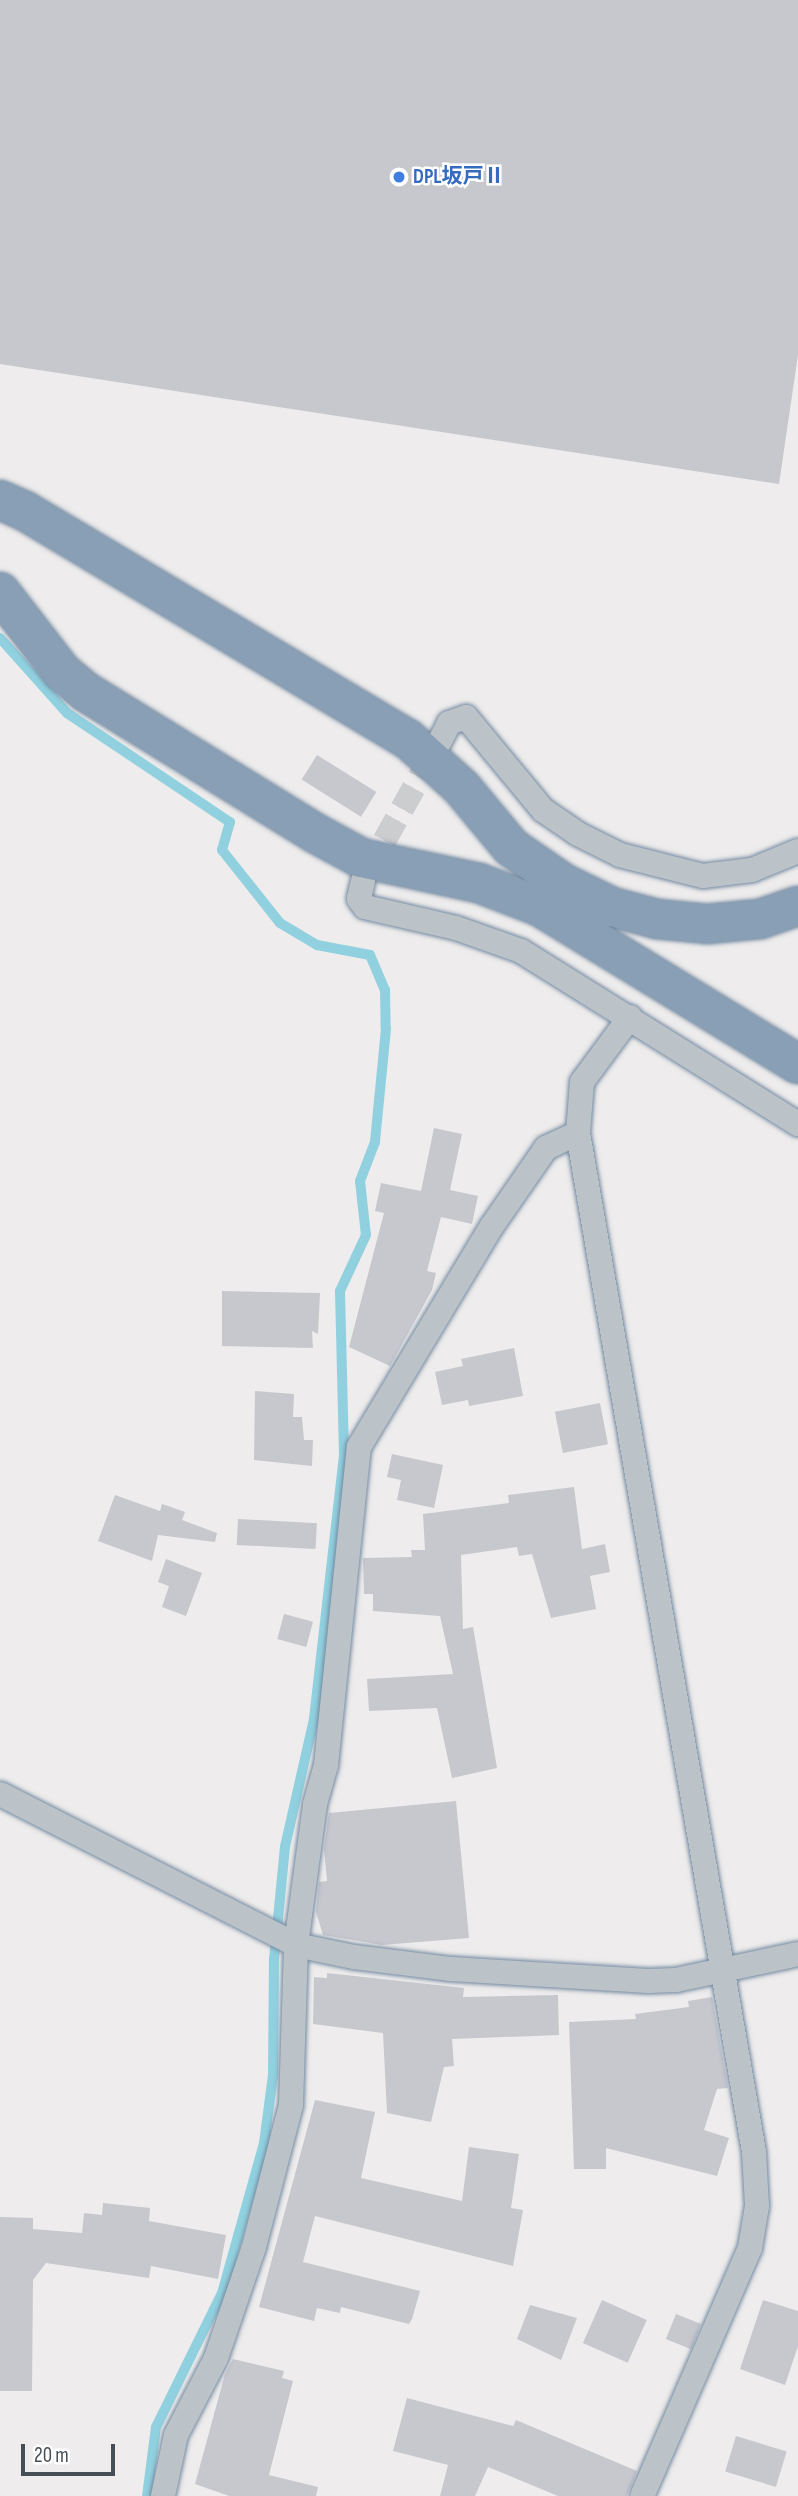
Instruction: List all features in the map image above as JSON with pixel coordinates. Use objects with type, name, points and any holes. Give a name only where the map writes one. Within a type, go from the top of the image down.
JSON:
[{"type":"highway","points":[[0,500],[408,739],[462,788],[511,847],[563,883],[612,907],[657,919],[707,924],[760,919],[798,906]]},
{"type":"highway","points":[[0,593],[62,672],[86,692],[315,833],[361,858],[479,883],[520,897],[798,1064]]},
{"type":"street","points":[[440,741],[449,723],[466,717],[543,810],[620,855],[703,876],[752,870],[798,851]]},
{"type":"street","points":[[363,881],[359,899],[365,907],[456,928],[521,951],[798,1124]]},
{"type":"street","points":[[630,1017],[582,1082],[578,1133],[754,2152],[757,2206],[750,2248],[642,2496]]},
{"type":"street","points":[[163,2496],[176,2435],[216,2358],[254,2246],[290,2105],[286,1940],[326,1765],[359,1447],[492,1226],[546,1148],[578,1133]]},
{"type":"street","points":[[0,1794],[286,1940],[354,1958],[464,1970],[648,1981],[722,1972],[798,1954]]},
{"type":"building","name":"DPL坂戸Ⅱ","points":[[0,0],[798,0],[798,355],[779,484],[0,364]]},
{"type":"building","points":[[317,755],[376,792],[361,817],[302,780]]},
{"type":"building","points":[[434,1128],[462,1134],[450,1190],[478,1196],[472,1224],[441,1217],[427,1271],[436,1273],[432,1290],[390,1366],[349,1347],[384,1213],[375,1211],[381,1183],[421,1191]]},
{"type":"building","points":[[222,1291],[320,1293],[318,1334],[312,1331],[313,1348],[222,1346]]},
{"type":"building","points":[[514,1348],[523,1396],[469,1406],[468,1400],[442,1405],[435,1372],[463,1366],[461,1359]]},
{"type":"building","points":[[255,1391],[294,1394],[293,1417],[302,1417],[304,1440],[313,1440],[312,1466],[254,1460]]},
{"type":"building","points":[[600,1403],[608,1444],[563,1453],[555,1412]]},
{"type":"building","points":[[392,1454],[443,1465],[434,1508],[397,1500],[401,1480],[387,1477]]},
{"type":"building","points":[[574,1487],[582,1549],[605,1544],[610,1572],[590,1576],[596,1609],[551,1618],[532,1554],[519,1556],[517,1547],[461,1555],[463,1629],[473,1627],[497,1768],[452,1778],[437,1708],[369,1711],[367,1679],[453,1674],[440,1616],[373,1611],[373,1594],[364,1594],[363,1558],[412,1557],[411,1550],[425,1550],[423,1514],[509,1503],[508,1495]]},
{"type":"building","points":[[115,1495],[160,1511],[162,1504],[185,1512],[182,1520],[217,1533],[215,1542],[158,1535],[152,1561],[98,1541]]},
{"type":"building","points":[[238,1519],[317,1523],[316,1549],[237,1545]]},
{"type":"building","points":[[166,1559],[202,1573],[186,1616],[162,1607],[169,1586],[158,1582]]},
{"type":"building","points":[[284,1614],[313,1622],[306,1647],[277,1639]]},
{"type":"building","points":[[456,1801],[469,1938],[382,1945],[323,1935],[316,1912],[319,1882],[327,1881],[324,1849],[329,1813]]},
{"type":"building","points":[[327,1973],[464,1988],[463,1997],[558,1995],[559,2035],[452,2039],[454,2066],[444,2067],[431,2122],[387,2113],[383,2033],[313,2024],[314,1977],[327,1978]]},
{"type":"building","points":[[712,1997],[728,2088],[717,2089],[704,2130],[729,2138],[717,2176],[606,2148],[606,2169],[574,2169],[569,2022],[636,2019],[635,2014],[689,2007],[688,2001]]},
{"type":"building","points":[[315,2100],[375,2112],[361,2178],[462,2201],[469,2147],[519,2154],[511,2208],[523,2210],[513,2266],[315,2216],[303,2262],[420,2291],[409,2324],[341,2307],[340,2313],[317,2308],[314,2321],[259,2307]]},
{"type":"building","points":[[103,2203],[150,2208],[149,2221],[226,2235],[218,2279],[151,2266],[149,2278],[46,2263],[33,2280],[32,2391],[0,2391],[0,2217],[33,2218],[33,2229],[82,2233],[84,2213],[102,2215]]},
{"type":"building","points":[[602,2300],[647,2320],[628,2363],[583,2343]]},
{"type":"building","points":[[763,2300],[798,2311],[798,2346],[785,2385],[740,2369]]},
{"type":"building","points":[[530,2305],[577,2318],[561,2360],[517,2339]]},
{"type":"building","points":[[676,2314],[701,2324],[691,2349],[666,2339]]},
{"type":"building","points":[[233,2359],[284,2371],[282,2378],[293,2381],[269,2475],[318,2487],[316,2496],[229,2496],[195,2484],[225,2374]]},
{"type":"building","points":[[407,2398],[513,2426],[516,2420],[637,2471],[627,2496],[558,2496],[488,2467],[475,2496],[440,2496],[448,2465],[393,2451]]},
{"type":"building","points":[[736,2436],[787,2451],[776,2487],[725,2471]]},
{"type":"waterway","points":[[0,638],[67,713],[230,822],[222,850],[280,923],[317,945],[370,955],[385,990],[386,1029],[375,1142],[360,1181],[366,1235],[340,1291],[344,1455],[314,1719],[285,1847],[274,1959],[273,2075],[264,2143],[222,2293],[156,2427],[147,2496]]},
{"type":"tunnel","points":[[367,872],[436,748]]},
{"type":"place","name":"DPL坂戸Ⅱ","points":[[399,177]]}]
